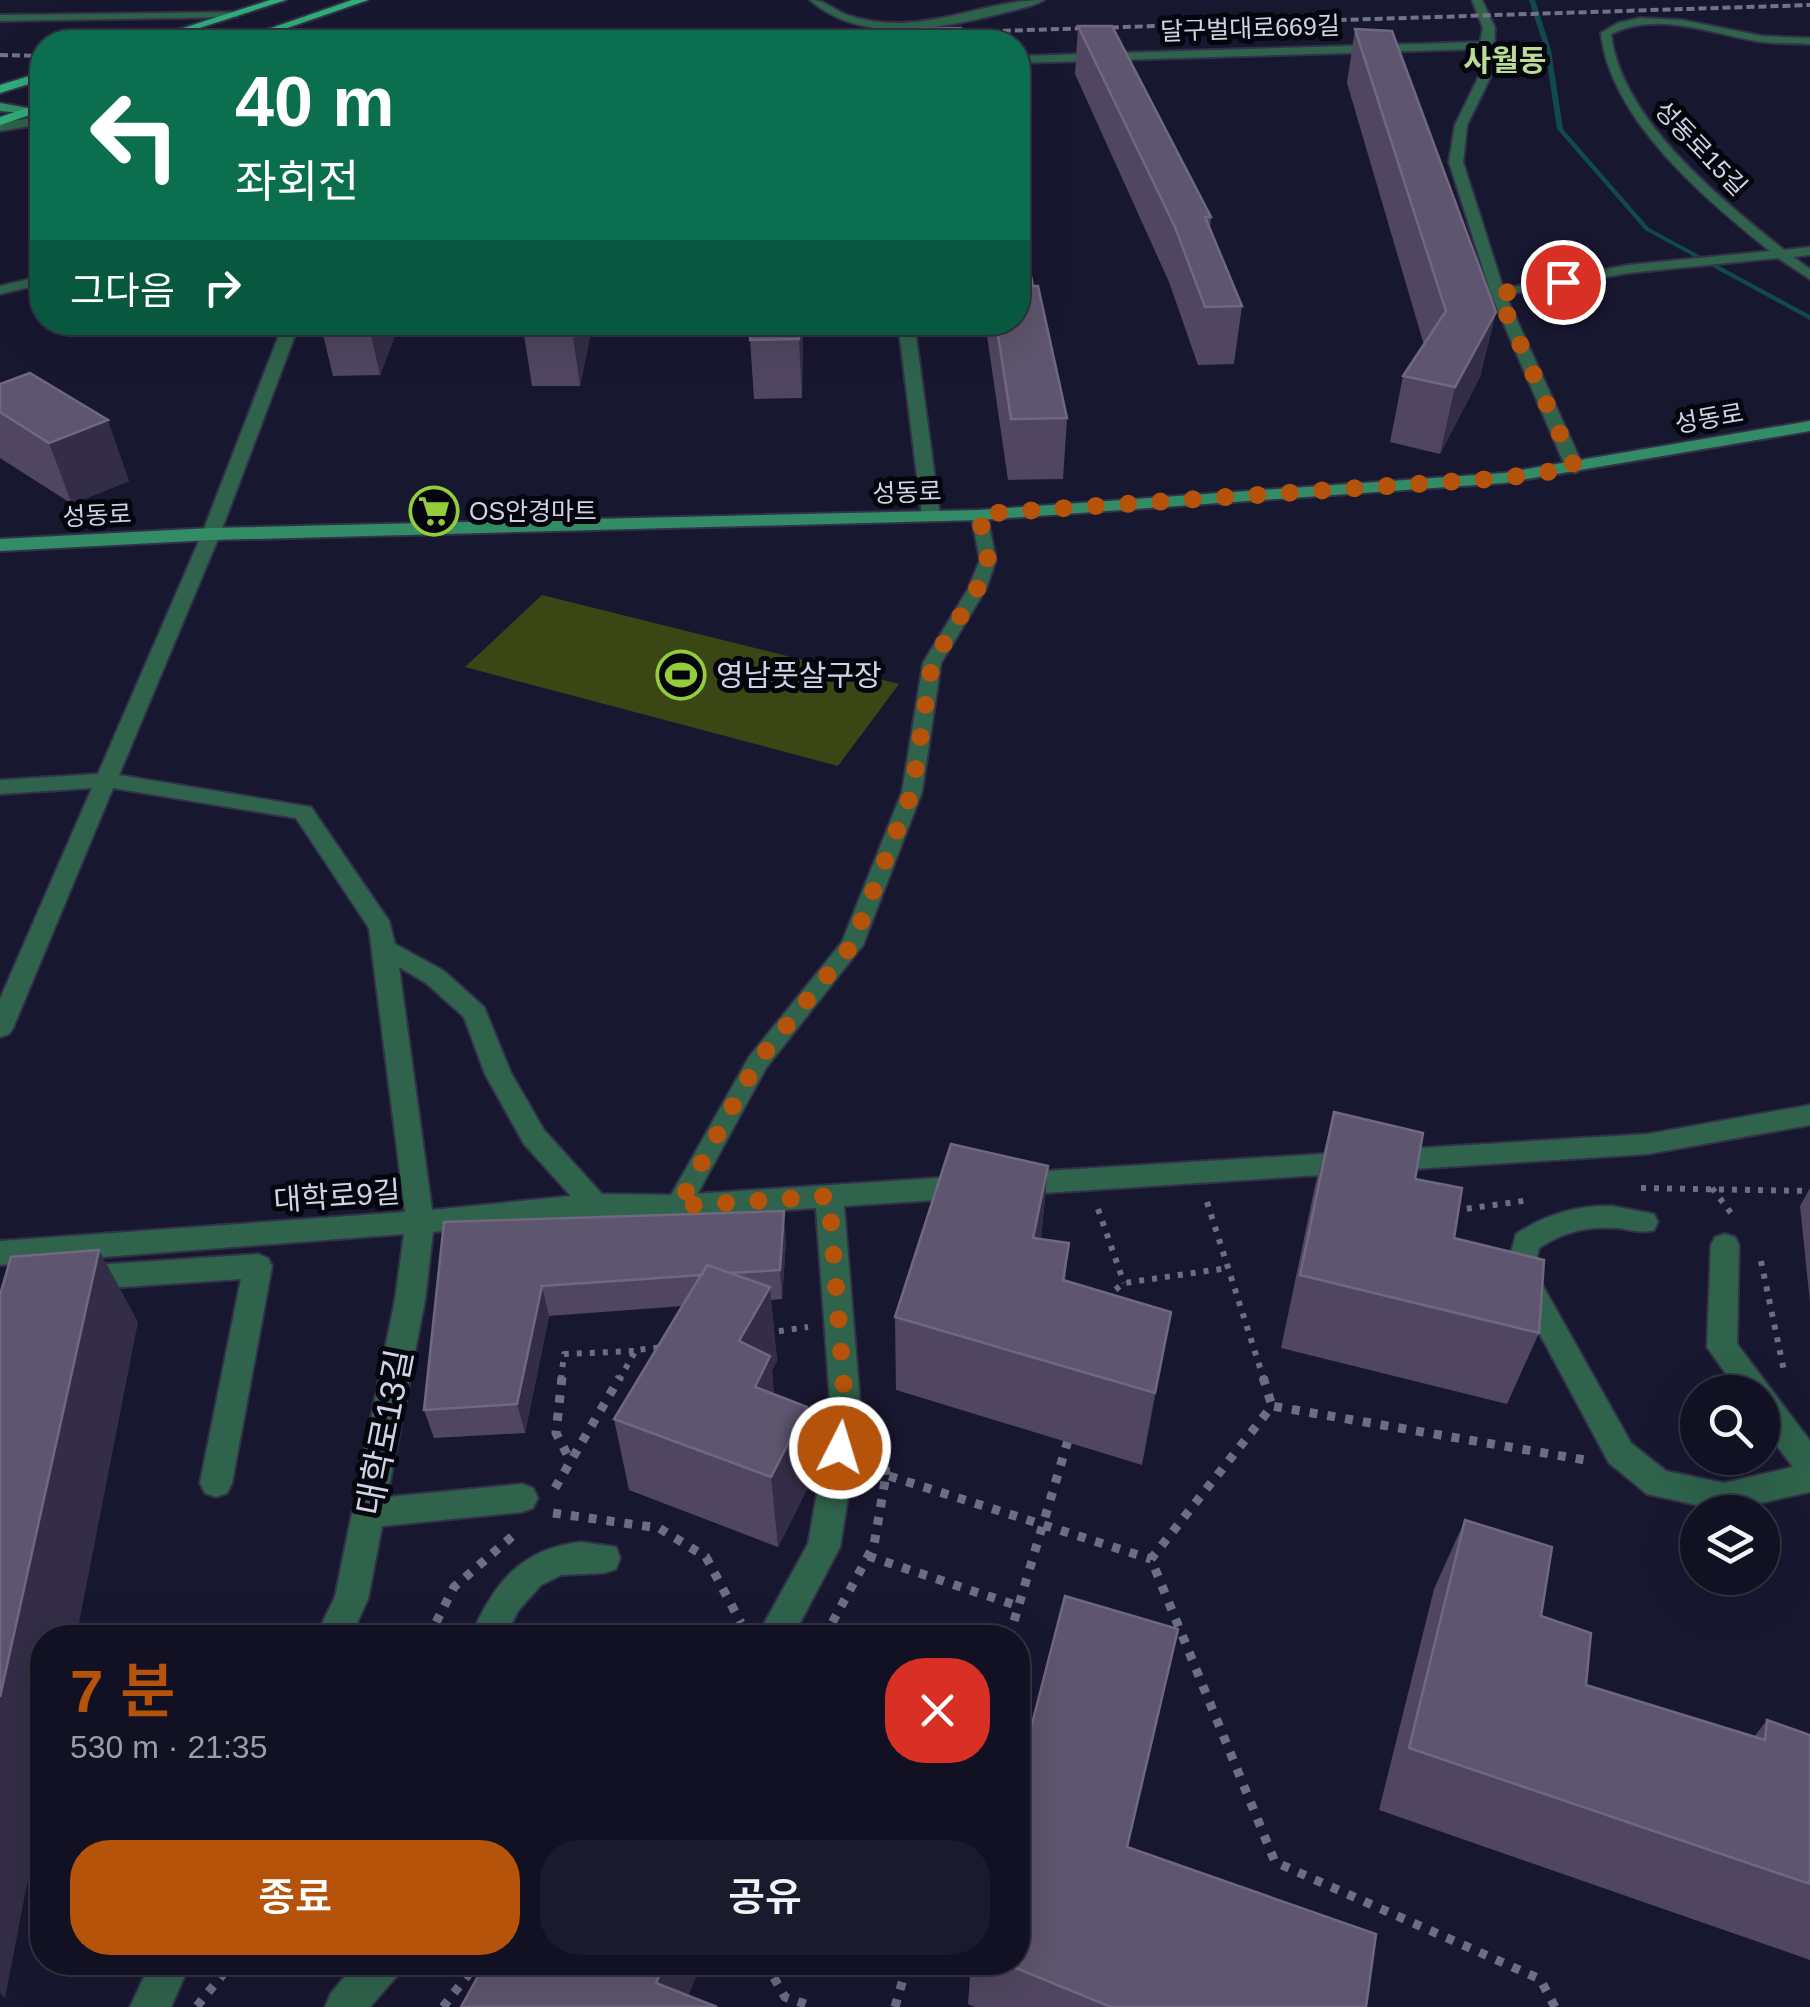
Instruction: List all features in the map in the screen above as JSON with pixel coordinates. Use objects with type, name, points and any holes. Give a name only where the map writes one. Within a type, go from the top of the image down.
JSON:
[{"type":"main road","points":[[187,30],[281,0]]},
{"type":"main road","points":[[274,30],[363,0]]},
{"type":"main road","points":[[6,88],[30,80]]},
{"type":"street","points":[[814,0],[837,16],[899,26],[949,20],[1039,0]]},
{"type":"street","points":[[1477,0],[1489,28],[1486,74],[1460,125],[1456,162],[1498,294],[1575,468]]},
{"type":"street","points":[[0,18],[238,14]]},
{"type":"street","points":[[0,26],[135,25],[143,30]]},
{"type":"street","name":"달구벌대로669길","points":[[1030,60],[1485,45]]},
{"type":"street","points":[[0,107],[30,112]]},
{"type":"street","points":[[0,124],[30,116]]},
{"type":"street","points":[[0,290],[30,283]]},
{"type":"street","points":[[0,1028],[210,534],[287,335]]},
{"type":"street","points":[[908,335],[932,516]]},
{"type":"street","name":"성동로","points":[[0,544],[210,534],[979,514],[1504,478],[1810,426]]},
{"type":"street","name":"대학로13길","points":[[0,787],[106,780],[302,812],[381,926],[420,1222],[410,1300],[351,1599],[338,1625]]},
{"type":"street","points":[[384,948],[434,977],[474,1013],[498,1074],[534,1137],[594,1205]]},
{"type":"street","name":"대학로9길","points":[[0,1253],[594,1205],[678,1206],[1648,1144],[1810,1115]]},
{"type":"street","points":[[780,1625],[824,1548],[846,1415],[829,1196]]},
{"type":"street","points":[[1644,1222],[1614,1215],[1547,1226],[1526,1242],[1520,1270],[1620,1453],[1658,1484],[1724,1498],[1810,1478]]},
{"type":"street","points":[[1730,1232],[1722,1347],[1743,1375]]},
{"type":"street","points":[[44,1280],[258,1266],[216,1483]]},
{"type":"street","points":[[1780,1426],[1810,1465]]},
{"type":"street","points":[[368,1513],[537,1495]]},
{"type":"street","points":[[493,1625],[505,1597],[534,1568],[575,1555],[604,1558]]},
{"type":"street","points":[[150,2007],[166,1975]]},
{"type":"street","points":[[345,2007],[372,1975]]},
{"type":"lane","name":"성동로15길","points":[[1778,254],[1726,208],[1634,111],[1602,50],[1606,32],[1620,22],[1696,24],[1761,38],[1810,41]]},
{"type":"lane","points":[[1498,294],[1628,270],[1810,251]]},
{"type":"lane","points":[[1778,254],[1810,275]]},
{"type":"lane","points":[[678,1206],[757,1062],[852,945],[912,792],[932,663],[977,589],[988,560],[979,514]]},
{"type":"path","points":[[1198,1173],[1272,1406]]},
{"type":"path","points":[[1712,1188],[1730,1232]]},
{"type":"path","points":[[1097,1204],[1124,1284]]},
{"type":"path","points":[[1758,1250],[1770,1288],[1785,1374]]},
{"type":"path","points":[[1106,1311],[1110,1293],[1124,1284],[1228,1268]]},
{"type":"path","points":[[752,1335],[838,1323]]},
{"type":"path","points":[[571,1462],[556,1433],[564,1354],[669,1346]]},
{"type":"path","points":[[537,1495],[571,1462],[636,1350]]},
{"type":"path","points":[[1272,1406],[1640,1470]]},
{"type":"path","points":[[1152,1559],[1272,1406]]},
{"type":"path","points":[[1013,1625],[1075,1418]]},
{"type":"path","points":[[831,1625],[874,1544],[886,1474],[1152,1559]]},
{"type":"path","points":[[868,1556],[1018,1606]]},
{"type":"path","points":[[1152,1559],[1275,1862],[1540,1979],[1555,2007]]},
{"type":"path","points":[[196,2007],[223,1975]]},
{"type":"path","points":[[443,2007],[468,1975]]},
{"type":"path","points":[[772,1975],[784,1997],[814,2007]]},
{"type":"path","points":[[895,2007],[904,1975]]},
{"type":"green space","name":"영남풋살구장","points":[[542,595],[899,684],[838,766],[465,667]]},
{"type":"building","points":[[1078,26],[1112,26],[1211,217],[1205,217],[1242,306],[1205,307],[1175,227]]},
{"type":"building","points":[[1355,29],[1392,31],[1496,312],[1455,387],[1403,376],[1446,311]]},
{"type":"building","points":[[1030,271],[1033,286],[1038,286],[1067,418],[1011,419],[998,335],[1030,335]]},
{"type":"building","points":[[750,335],[799,335],[799,339],[750,340]]},
{"type":"building","points":[[30,373],[108,420],[49,443],[0,412],[0,384]]},
{"type":"building","points":[[1334,1112],[1423,1133],[1415,1179],[1462,1188],[1454,1238],[1544,1260],[1539,1333],[1300,1275]]},
{"type":"building","points":[[951,1144],[1048,1166],[1033,1238],[1069,1243],[1063,1280],[1171,1312],[1155,1393],[895,1317]]},
{"type":"building","points":[[784,1211],[780,1270],[730,1273],[707,1265],[702,1275],[542,1286],[517,1404],[424,1410],[444,1222]]},
{"type":"building","points":[[99,1250],[0,1697],[0,1295],[11,1257]]},
{"type":"building","points":[[707,1265],[770,1287],[739,1341],[770,1356],[755,1387],[807,1407],[771,1477],[614,1419]]},
{"type":"building","points":[[1465,1520],[1552,1547],[1541,1616],[1591,1633],[1586,1685],[1765,1740],[1767,1720],[1810,1735],[1810,1884],[1409,1748]]},
{"type":"building","points":[[1065,1596],[1178,1629],[1127,1847],[1376,1934],[1366,2007],[1111,2007],[1030,1974],[1030,1732]]},
{"type":"building","points":[[479,1975],[659,1975],[656,1983],[717,2007],[461,2007]]},
{"type":"waterway","points":[[1532,0],[1548,50],[1560,129],[1647,229],[1810,318]]},
{"type":"railway","points":[[1030,30],[1810,5]]},
{"type":"railway","points":[[0,55],[30,56]]},
{"type":"place","name":"OS안경마트","points":[[434,511]]},
{"type":"place","name":"영남풋살구장","points":[[681,675]]},
{"type":"district","name":"사월동","points":[[1505,60]]},
{"type":"route","points":[[840,1448],[846,1415],[829,1196],[678,1206],[757,1062],[852,945],[912,792],[932,663],[977,589],[988,560],[979,514],[1504,478],[1575,468],[1498,294],[1563,282]]}]
